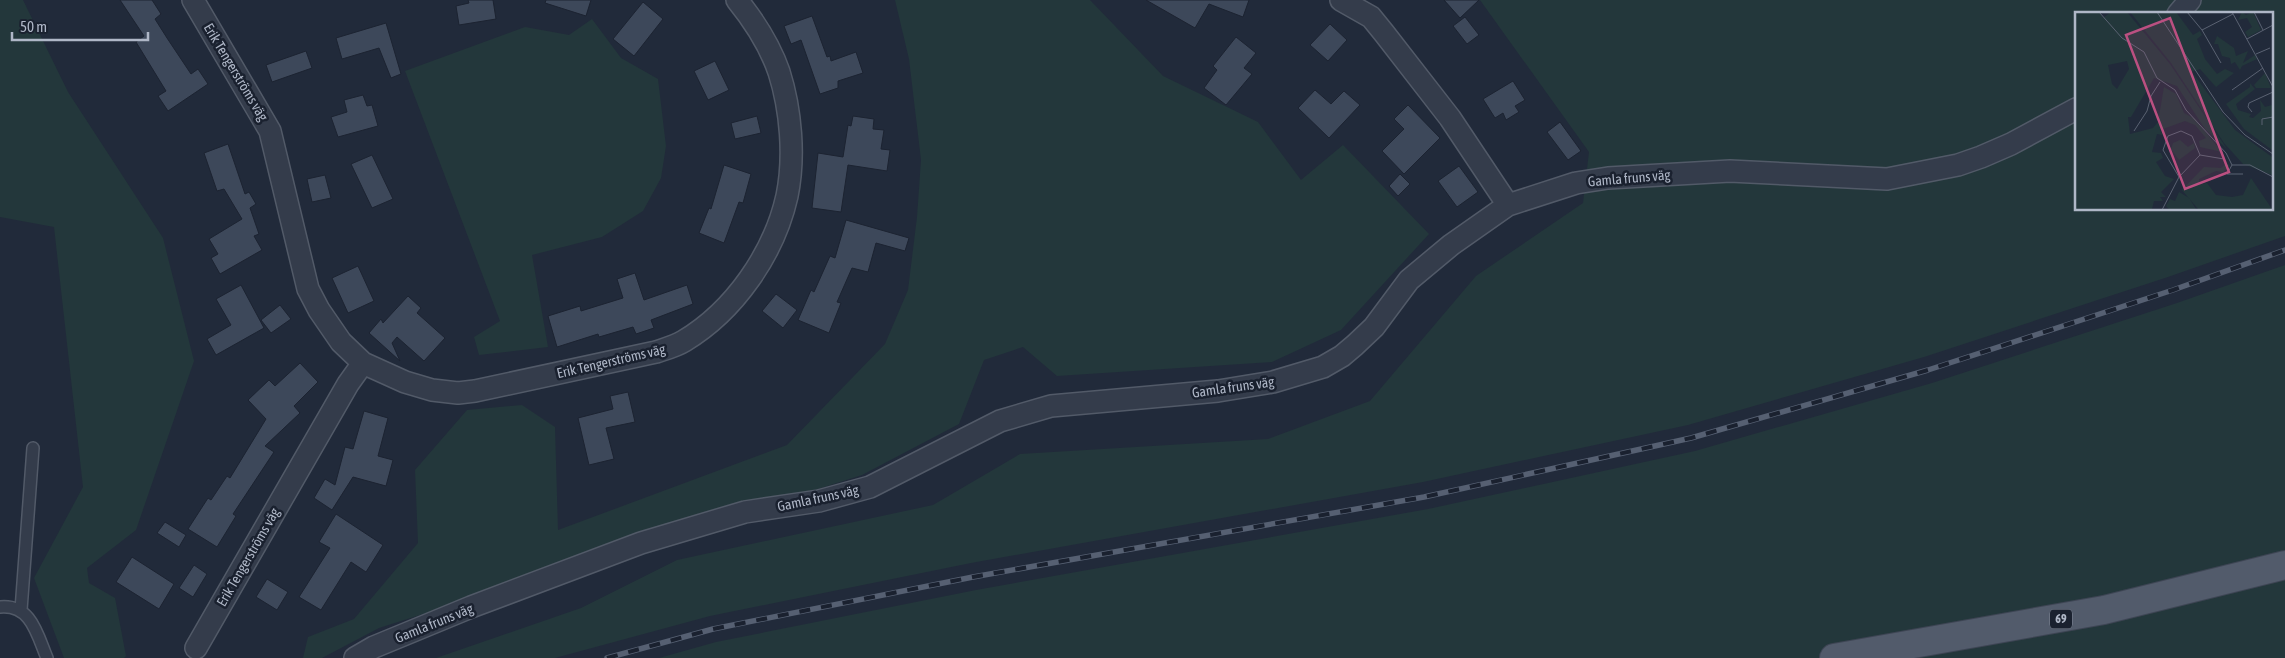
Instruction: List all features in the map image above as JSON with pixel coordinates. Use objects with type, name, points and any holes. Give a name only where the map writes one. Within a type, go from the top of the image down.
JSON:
[{"type":"main road","name":"69","points":[[1834,658],[2104,610],[2285,565]]},
{"type":"street","name":"Erik Tengerströms väg","points":[[193,0],[270,131],[308,289],[319,310],[341,342],[363,363],[405,382],[432,390],[458,393],[476,391],[656,352],[682,343],[704,328],[732,301],[751,276],[775,233],[787,196],[791,141],[788,108],[779,72],[766,42],[751,17],[737,0]]},
{"type":"street","points":[[1341,0],[1372,18],[1450,118],[1508,206]]},
{"type":"street","points":[[2180,12],[2190,0]]},
{"type":"street","name":"Gamla fruns väg","points":[[355,658],[374,647],[641,543],[745,512],[819,501],[870,487],[1000,421],[1021,414],[1051,406],[1218,391],[1274,382],[1323,367],[1342,356],[1374,327],[1409,280],[1451,245],[1508,206],[1576,183],[1608,178],[1730,171],[1887,179],[1958,165],[1981,157],[2012,144],[2075,110]]},
{"type":"street","name":"Erik Tengerströms väg","points":[[196,648],[348,384],[363,363]]},
{"type":"lane","points":[[21,610],[33,448]]},
{"type":"lane","points":[[0,607],[11,606],[21,610],[34,626],[46,658]]},
{"type":"green space","points":[[0,0],[23,0],[68,92],[163,238],[194,361],[136,530],[87,568],[89,583],[115,598],[126,656],[124,658],[64,658],[34,578],[83,487],[54,227],[0,217]]},
{"type":"green space","points":[[895,0],[1090,0],[1163,76],[1258,122],[1301,180],[1343,145],[1429,234],[1341,330],[1272,362],[1057,376],[1023,347],[984,360],[959,424],[862,475],[379,628],[322,658],[303,658],[308,637],[354,619],[418,543],[415,470],[467,410],[522,405],[555,427],[558,530],[787,445],[885,344],[908,290],[917,217],[921,160],[909,59]]},
{"type":"green space","points":[[1480,0],[2285,0],[2285,236],[2168,277],[1924,357],[1688,425],[1423,482],[971,563],[710,616],[555,658],[436,658],[581,608],[677,560],[933,505],[1020,454],[1268,439],[1370,401],[1476,276],[1583,203],[1589,152]]},
{"type":"green space","points":[[592,19],[621,58],[658,79],[666,146],[661,178],[643,211],[602,237],[532,255],[548,347],[479,355],[474,337],[500,321],[405,71],[525,27],[569,35]]},
{"type":"green space","points":[[2285,265],[2285,658],[659,658],[716,642],[976,590],[1428,509],[1695,451],[1932,383],[2177,303]]},
{"type":"building","points":[[120,0],[152,0],[161,14],[155,19],[191,74],[198,69],[208,84],[168,111],[158,96],[166,91],[136,42],[144,36]]},
{"type":"building","points":[[468,0],[493,0],[496,19],[459,25],[456,6],[469,3]]},
{"type":"building","points":[[546,0],[591,0],[586,16],[545,3]]},
{"type":"building","points":[[1146,0],[1249,0],[1243,17],[1209,4],[1195,28]]},
{"type":"building","points":[[1444,0],[1479,0],[1460,18]]},
{"type":"building","points":[[643,2],[663,19],[634,56],[613,39]]},
{"type":"building","points":[[812,16],[827,57],[830,56],[831,61],[856,52],[863,73],[838,81],[838,88],[820,94],[801,40],[791,44],[784,26]]},
{"type":"building","points":[[1465,17],[1479,35],[1467,44],[1453,26]]},
{"type":"building","points":[[386,23],[401,74],[391,78],[379,48],[342,59],[336,38]]},
{"type":"building","points":[[1330,24],[1347,40],[1328,61],[1310,45]]},
{"type":"building","points":[[1236,37],[1256,53],[1244,68],[1252,74],[1226,105],[1204,88],[1217,70],[1213,66]]},
{"type":"building","points":[[306,51],[312,68],[272,82],[266,65]]},
{"type":"building","points":[[715,61],[729,90],[708,100],[694,71]]},
{"type":"building","points":[[1513,81],[1525,100],[1515,106],[1519,112],[1506,120],[1503,113],[1495,118],[1483,99]]},
{"type":"building","points":[[1315,90],[1331,104],[1344,91],[1360,105],[1329,138],[1298,108]]},
{"type":"building","points":[[363,95],[367,106],[372,105],[378,126],[338,137],[331,117],[347,112],[344,100]]},
{"type":"building","points":[[1408,105],[1440,138],[1404,174],[1382,151],[1404,129],[1394,119]]},
{"type":"building","points":[[757,116],[761,133],[735,139],[731,123]]},
{"type":"building","points":[[853,116],[874,119],[873,129],[884,130],[881,149],[890,150],[887,171],[848,165],[841,212],[812,208],[818,153],[843,157],[848,125],[851,126]]},
{"type":"building","points":[[1560,122],[1581,151],[1568,160],[1547,132]]},
{"type":"building","points":[[228,144],[245,194],[249,192],[256,204],[250,208],[259,234],[254,236],[262,250],[220,274],[211,258],[218,254],[209,239],[242,219],[224,189],[217,191],[204,153]]},
{"type":"building","points":[[372,155],[393,199],[372,208],[351,164]]},
{"type":"building","points":[[724,165],[751,174],[743,203],[739,202],[724,243],[699,233],[709,208],[711,209]]},
{"type":"building","points":[[1459,166],[1478,192],[1457,207],[1438,181]]},
{"type":"building","points":[[1400,174],[1410,184],[1398,196],[1389,186]]},
{"type":"building","points":[[325,175],[331,198],[312,202],[307,179]]},
{"type":"building","points":[[846,220],[909,238],[905,251],[876,243],[868,272],[852,268],[837,302],[841,303],[829,333],[798,320],[811,290],[814,292],[830,256],[835,258]]},
{"type":"building","points":[[358,266],[374,301],[348,313],[332,278]]},
{"type":"building","points":[[635,273],[644,300],[687,285],[693,304],[651,320],[654,328],[636,334],[633,327],[599,337],[598,334],[557,347],[548,316],[580,306],[581,311],[623,298],[617,279]]},
{"type":"building","points":[[241,285],[264,328],[216,355],[207,339],[231,325],[216,299]]},
{"type":"building","points":[[776,294],[797,310],[783,328],[762,311]]},
{"type":"building","points":[[408,296],[421,308],[417,313],[445,338],[424,361],[397,337],[392,343],[400,361],[369,333],[381,319],[383,323]]},
{"type":"building","points":[[280,305],[291,319],[271,333],[261,320]]},
{"type":"building","points":[[300,363],[318,382],[294,406],[300,413],[265,446],[274,452],[233,514],[236,516],[217,547],[188,529],[208,498],[211,500],[227,476],[230,478],[266,419],[248,400],[269,380],[275,386]]},
{"type":"building","points":[[628,392],[635,422],[606,428],[614,459],[589,465],[578,418],[613,409],[610,396]]},
{"type":"building","points":[[364,411],[388,418],[378,456],[393,460],[386,486],[353,477],[332,510],[314,498],[325,479],[335,485],[345,447],[353,449]]},
{"type":"building","points":[[336,514],[383,545],[366,572],[351,562],[321,610],[299,597],[330,548],[319,542]]},
{"type":"building","points":[[165,522],[186,535],[179,547],[157,533]]},
{"type":"building","points":[[132,557],[174,584],[159,609],[116,582]]},
{"type":"building","points":[[194,565],[207,574],[193,597],[179,588]]},
{"type":"building","points":[[267,579],[288,592],[277,610],[256,597]]},
{"type":"railway","points":[[607,658],[713,629],[973,577],[1424,497],[1691,438],[1928,370],[2173,290],[2285,250]]}]
